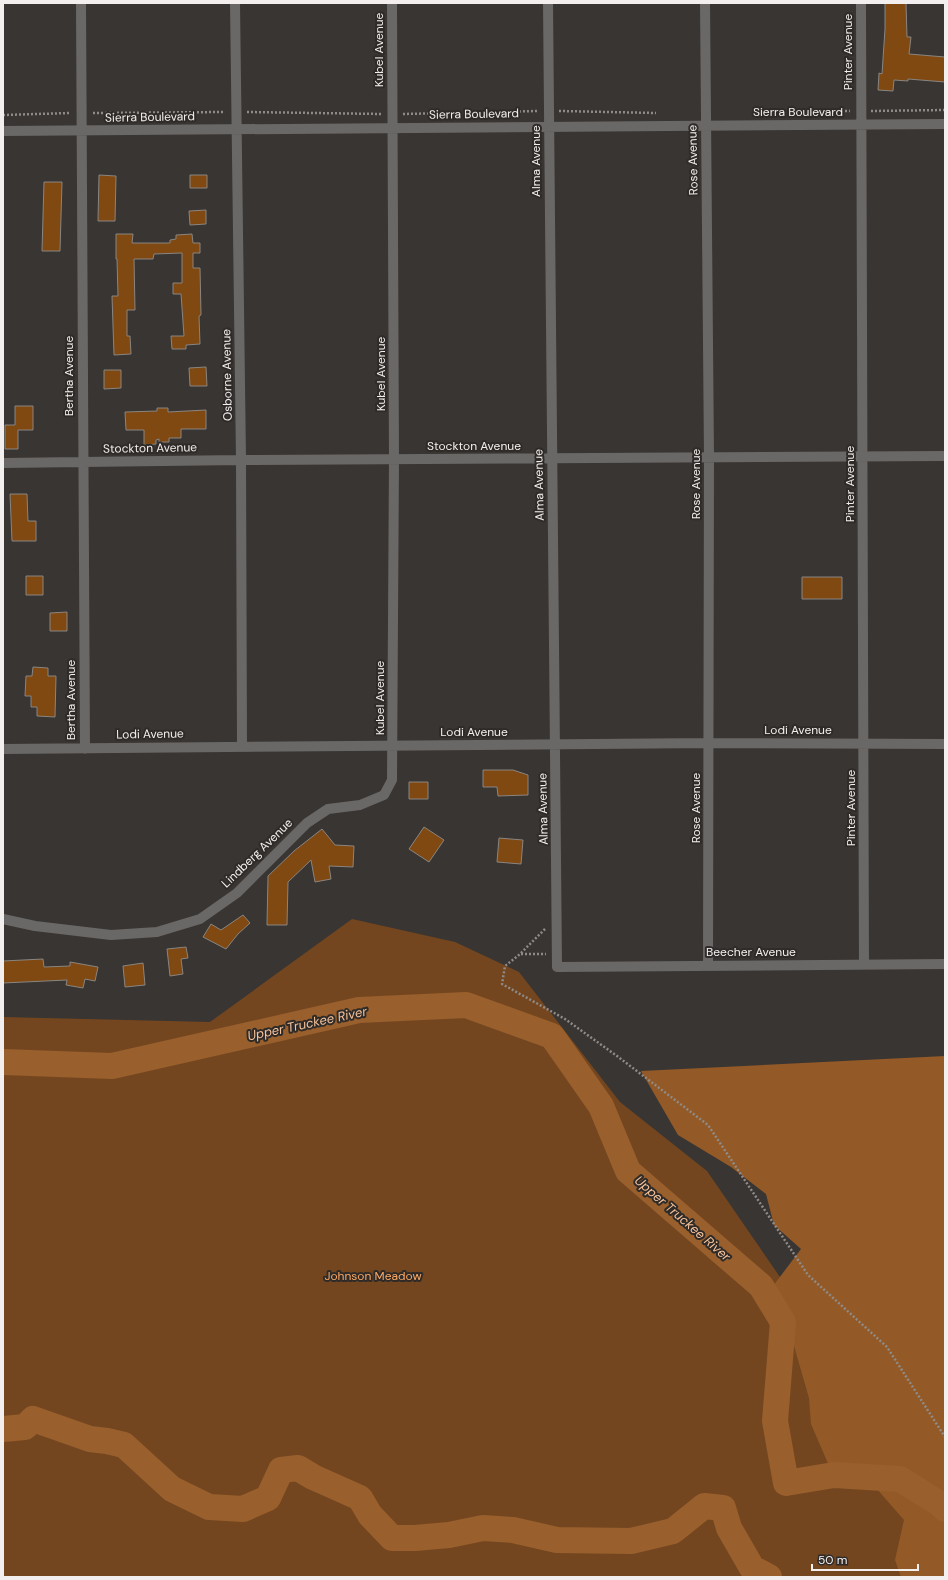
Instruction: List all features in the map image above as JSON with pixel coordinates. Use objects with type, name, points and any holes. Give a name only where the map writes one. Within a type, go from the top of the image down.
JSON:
[{"type":"street","name":"Bertha Avenue","points":[[80,3],[82,113],[85,749]]},
{"type":"street","name":"Osborne Avenue","points":[[235,3],[241,460],[242,746]]},
{"type":"street","name":"Kubel Avenue","points":[[392,3],[394,459],[392,746]]},
{"type":"street","name":"Alma Avenue","points":[[548,3],[558,918],[557,967]]},
{"type":"street","name":"Rose Avenue","points":[[705,3],[709,457],[708,966]]},
{"type":"street","name":"Pinter Avenue","points":[[861,3],[864,964]]},
{"type":"street","name":"Sierra Boulevard","points":[[3,131],[945,124]]},
{"type":"street","name":"Stockton Avenue","points":[[3,463],[83,461],[945,456]]},
{"type":"street","name":"Lodi Avenue","points":[[3,749],[709,742],[945,744]]},
{"type":"street","name":"Lindberg Avenue","points":[[3,919],[35,926],[111,935],[157,932],[200,919],[237,893],[307,823],[328,809],[360,804],[384,795],[392,780],[392,746]]},
{"type":"street","name":"Beecher Avenue","points":[[557,967],[945,964]]},
{"type":"path","points":[[807,112],[945,110]]},
{"type":"path","points":[[3,115],[236,112],[392,114],[549,111],[658,113]]},
{"type":"path","points":[[558,918],[505,966],[502,984],[565,1019],[617,1056],[708,1125],[808,1275],[887,1347],[945,1437]]},
{"type":"path","points":[[520,954],[557,954]]},
{"type":"green space","name":"Johnson Meadow","points":[[352,919],[455,942],[519,972],[620,1102],[707,1171],[910,1466],[945,1577],[3,1577],[3,1017],[210,1022]]},
{"type":"shaded area","points":[[945,1056],[945,1577],[901,1577],[895,1560],[904,1520],[877,1489],[830,1468],[811,1424],[809,1398],[792,1339],[767,1294],[801,1249],[774,1225],[766,1194],[731,1167],[678,1135],[641,1071]]},
{"type":"building","points":[[885,3],[906,3],[907,37],[911,37],[909,54],[945,57],[945,82],[908,79],[908,81],[894,80],[893,91],[878,90],[879,73],[882,74]]},
{"type":"building","points":[[99,175],[116,176],[115,221],[98,221]]},
{"type":"building","points":[[190,175],[207,175],[207,188],[190,188]]},
{"type":"building","points":[[44,182],[62,182],[60,251],[42,251]]},
{"type":"building","points":[[206,210],[206,224],[190,225],[189,211]]},
{"type":"building","points":[[116,234],[133,234],[132,243],[170,243],[170,240],[176,239],[176,235],[192,234],[193,243],[200,243],[200,253],[193,253],[193,268],[200,268],[200,344],[186,345],[186,349],[172,349],[171,336],[184,336],[181,294],[173,294],[173,283],[182,283],[182,253],[154,254],[153,259],[134,259],[135,310],[127,310],[127,336],[130,336],[131,354],[114,355],[112,296],[118,296]]},
{"type":"building","points":[[206,367],[207,386],[190,386],[189,368]]},
{"type":"building","points":[[104,370],[121,370],[121,388],[104,389]]},
{"type":"building","points":[[15,406],[33,406],[33,430],[18,430],[18,449],[5,449],[5,425],[15,425]]},
{"type":"building","points":[[157,408],[168,408],[168,412],[206,410],[206,429],[181,429],[181,438],[169,438],[169,442],[159,442],[159,439],[156,440],[156,444],[144,445],[144,430],[126,430],[125,412],[157,411]]},
{"type":"building","points":[[10,494],[27,494],[28,521],[36,521],[36,541],[12,541]]},
{"type":"building","points":[[26,576],[43,576],[43,595],[26,595]]},
{"type":"building","points":[[802,577],[842,577],[842,599],[802,599]]},
{"type":"building","points":[[67,612],[67,631],[50,631],[50,613]]},
{"type":"building","points":[[33,667],[48,668],[48,676],[56,676],[55,717],[37,716],[37,707],[31,707],[31,696],[25,696],[26,676],[32,676]]},
{"type":"building","points":[[483,770],[513,770],[528,775],[528,795],[498,796],[497,787],[483,787]]},
{"type":"building","points":[[409,782],[428,782],[428,799],[409,799]]},
{"type":"building","points":[[424,827],[444,840],[429,862],[409,849]]},
{"type":"building","points":[[322,829],[335,845],[354,846],[353,867],[329,866],[331,879],[315,882],[311,860],[288,882],[287,925],[267,925],[268,876],[294,851]]},
{"type":"building","points":[[499,838],[523,840],[521,864],[497,862]]},
{"type":"building","points":[[243,915],[250,923],[238,934],[226,949],[203,937],[211,924],[221,930]]},
{"type":"building","points":[[186,947],[188,958],[181,959],[183,974],[170,976],[167,949]]},
{"type":"building","points":[[43,959],[44,967],[70,966],[70,962],[98,967],[95,981],[85,979],[83,988],[66,985],[67,980],[3,983],[3,961]]},
{"type":"building","points":[[143,963],[145,985],[125,987],[123,966]]},
{"type":"waterway","name":"Upper Truckee River","points":[[3,1062],[112,1066],[359,1010],[466,1005],[552,1036],[601,1106],[628,1171],[761,1286],[783,1322],[775,1421],[786,1483],[834,1475],[900,1479],[940,1504],[945,1509]]},
{"type":"waterway","name":"Upper Truckee River","points":[[3,1429],[25,1427],[33,1419],[90,1439],[124,1445],[172,1489],[209,1507],[243,1509],[268,1498],[281,1470],[298,1468],[313,1477],[360,1498],[370,1515],[392,1538],[415,1538],[449,1535],[483,1528],[513,1530],[557,1540],[631,1541],[673,1531],[704,1506],[723,1508],[729,1528],[752,1568],[769,1577]]}]
